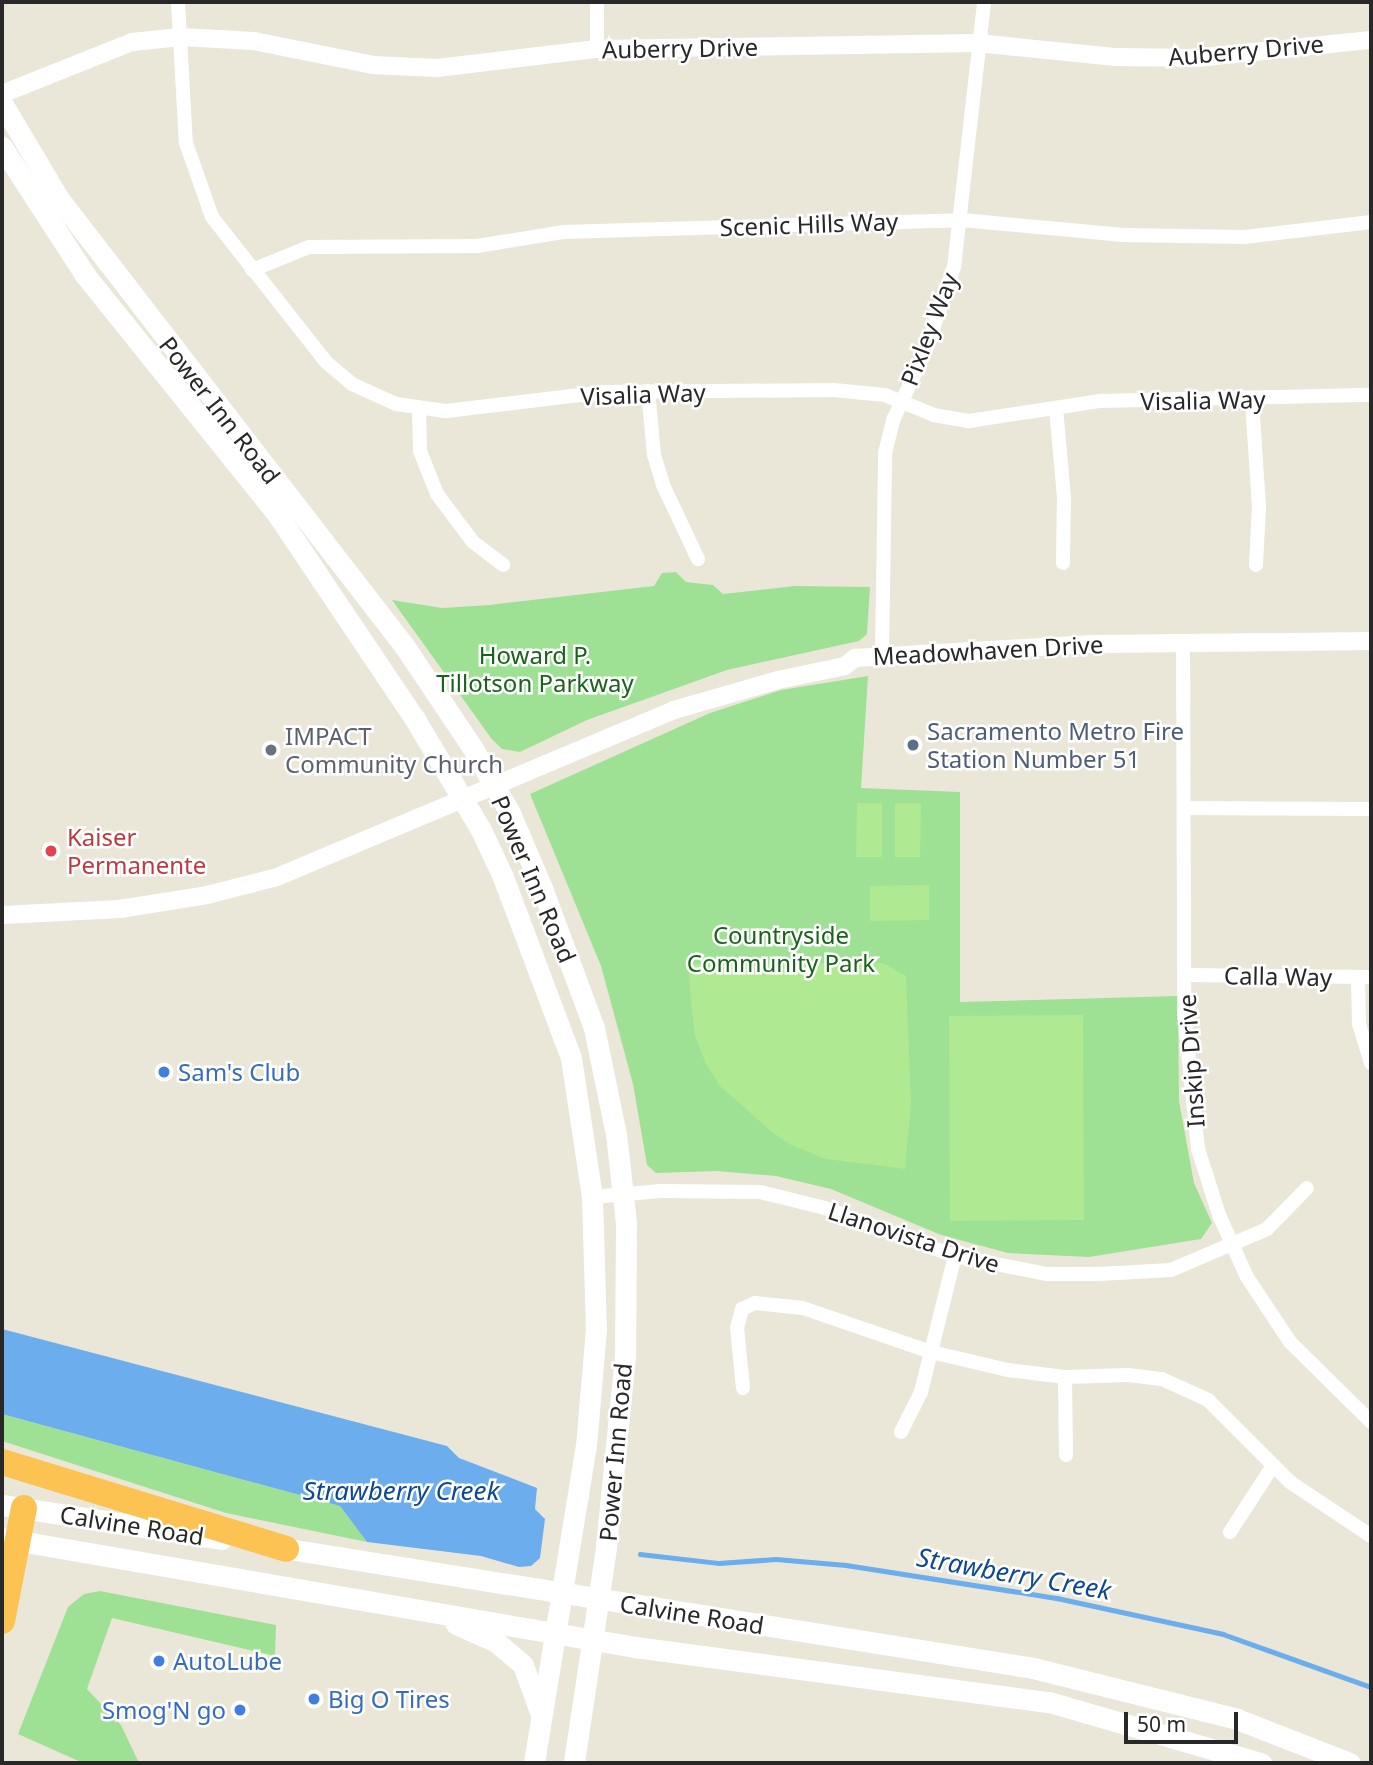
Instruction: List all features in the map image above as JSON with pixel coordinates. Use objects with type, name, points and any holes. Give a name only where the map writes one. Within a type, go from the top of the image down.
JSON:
[{"type":"highway","points":[[2,1462],[286,1549]]},
{"type":"highway","points":[[2,1621],[13,1507]]},
{"type":"main road","name":"Power Inn Road","points":[[2,103],[59,199],[405,647],[495,785],[542,888],[594,1028],[623,1195],[625,1356],[600,1599],[574,1763]]},
{"type":"main road","name":"Power Inn Road","points":[[2,147],[85,275],[275,511],[386,673],[463,799],[503,877],[571,1058],[592,1197],[594,1376],[564,1594],[534,1763]]},
{"type":"main road","name":"Calvine Road","points":[[13,1507],[1033,1668],[1237,1719],[1350,1763]]},
{"type":"main road","name":"Calvine Road","points":[[10,1539],[593,1640],[1049,1702],[1261,1763]]},
{"type":"main road","points":[[430,1612],[496,1642],[523,1665],[541,1714]]},
{"type":"street","name":"Visalia Way","points":[[178,2],[190,162],[212,217],[251,270],[339,374],[375,396],[419,410],[648,391],[834,390],[885,395],[934,415],[969,421],[1100,401],[1252,401],[1371,395]]},
{"type":"street","points":[[597,2],[597,49]]},
{"type":"street","name":"Pixley Way","points":[[882,654],[882,487],[888,436],[900,402],[943,306],[962,220],[977,43],[984,2]]},
{"type":"street","name":"Auberry Drive","points":[[2,94],[132,42],[181,37],[254,41],[395,68],[460,68],[597,49],[977,43],[1116,57],[1183,58],[1371,40]]},
{"type":"street","name":"Scenic Hills Way","points":[[251,270],[309,247],[477,246],[563,232],[962,220],[1168,236],[1244,237],[1371,222]]},
{"type":"street","points":[[648,391],[663,485],[698,559]]},
{"type":"street","points":[[1252,401],[1259,507],[1256,565]]},
{"type":"street","points":[[1056,408],[1065,497],[1063,563]]},
{"type":"street","points":[[419,410],[420,450],[437,494],[474,542],[503,565]]},
{"type":"street","name":"Meadowhaven Drive","points":[[2,915],[120,909],[249,885],[348,850],[674,710],[778,680],[845,666],[855,658],[882,654],[1021,651],[1093,644],[1371,641]]},
{"type":"street","name":"Inskip Drive","points":[[1183,644],[1187,1068],[1198,1149],[1232,1244],[1247,1277],[1290,1342],[1369,1415]]},
{"type":"street","points":[[1186,808],[1371,809]]},
{"type":"street","name":"Calla Way","points":[[1185,975],[1365,977]]},
{"type":"street","points":[[1365,977],[1359,1024],[1371,1063]]},
{"type":"street","name":"Llanovista Drive","points":[[592,1197],[760,1192],[825,1208],[955,1256],[1047,1275],[1171,1270],[1267,1228],[1307,1188]]},
{"type":"street","points":[[901,1432],[921,1392],[955,1256]]},
{"type":"street","points":[[743,1388],[737,1328],[742,1309],[755,1303],[803,1308],[931,1352],[1065,1377],[1146,1376],[1186,1387],[1221,1411],[1272,1467],[1371,1536]]},
{"type":"street","points":[[1065,1377],[1066,1455]]},
{"type":"street","points":[[1230,1532],[1272,1467]]},
{"type":"green space","name":"Howard P. Tillotson Parkway","points":[[676,572],[686,582],[713,585],[723,594],[795,586],[870,587],[867,634],[859,641],[727,670],[587,720],[520,752],[502,749],[491,738],[392,600],[442,608],[489,605],[654,586],[662,573]]},
{"type":"green space","name":"Countryside Community Park","points":[[868,676],[861,788],[960,792],[960,1002],[1178,996],[1179,1101],[1194,1183],[1212,1223],[1201,1239],[1089,1257],[1008,1253],[941,1235],[831,1189],[776,1176],[716,1171],[656,1173],[647,1165],[633,1084],[601,966],[530,794],[710,713],[781,690]]},
{"type":"green space","points":[[857,803],[882,803],[882,857],[856,857]]},
{"type":"green space","points":[[895,803],[921,803],[920,857],[895,857]]},
{"type":"green space","points":[[929,885],[929,920],[870,921],[870,886]]},
{"type":"green space","points":[[883,963],[906,976],[911,1104],[905,1169],[826,1159],[791,1145],[772,1132],[720,1086],[706,1064],[695,1036],[691,1002],[688,964]]},
{"type":"green space","points":[[1083,1015],[1084,1220],[950,1221],[949,1016]]},
{"type":"green space","points":[[2,1414],[340,1506],[367,1542],[226,1513],[2,1441]]},
{"type":"green space","points":[[100,1591],[276,1625],[275,1656],[112,1618],[87,1689],[121,1725],[139,1763],[83,1763],[18,1734],[68,1607],[84,1594]]},
{"type":"water","name":"Strawberry Creek","points":[[2,1329],[447,1446],[459,1458],[537,1488],[535,1509],[545,1519],[540,1558],[531,1566],[519,1567],[481,1556],[367,1542],[340,1506],[2,1414]]},
{"type":"waterway","name":"Strawberry Creek","points":[[640,1554],[719,1563],[776,1559],[846,1565],[1057,1598],[1223,1634],[1371,1687]]},
{"type":"place","name":"Sacramento Metro Fire Station Number 51","points":[[913,745]]},
{"type":"place","name":"IMPACT Community Church","points":[[271,750]]},
{"type":"place","name":"Kaiser Permanente","points":[[51,851]]},
{"type":"place","name":"Sam's Club","points":[[164,1072]]},
{"type":"place","name":"AutoLube","points":[[159,1661]]},
{"type":"place","name":"Big O Tires","points":[[314,1699]]},
{"type":"place","name":"Smog'N go","points":[[240,1710]]}]
